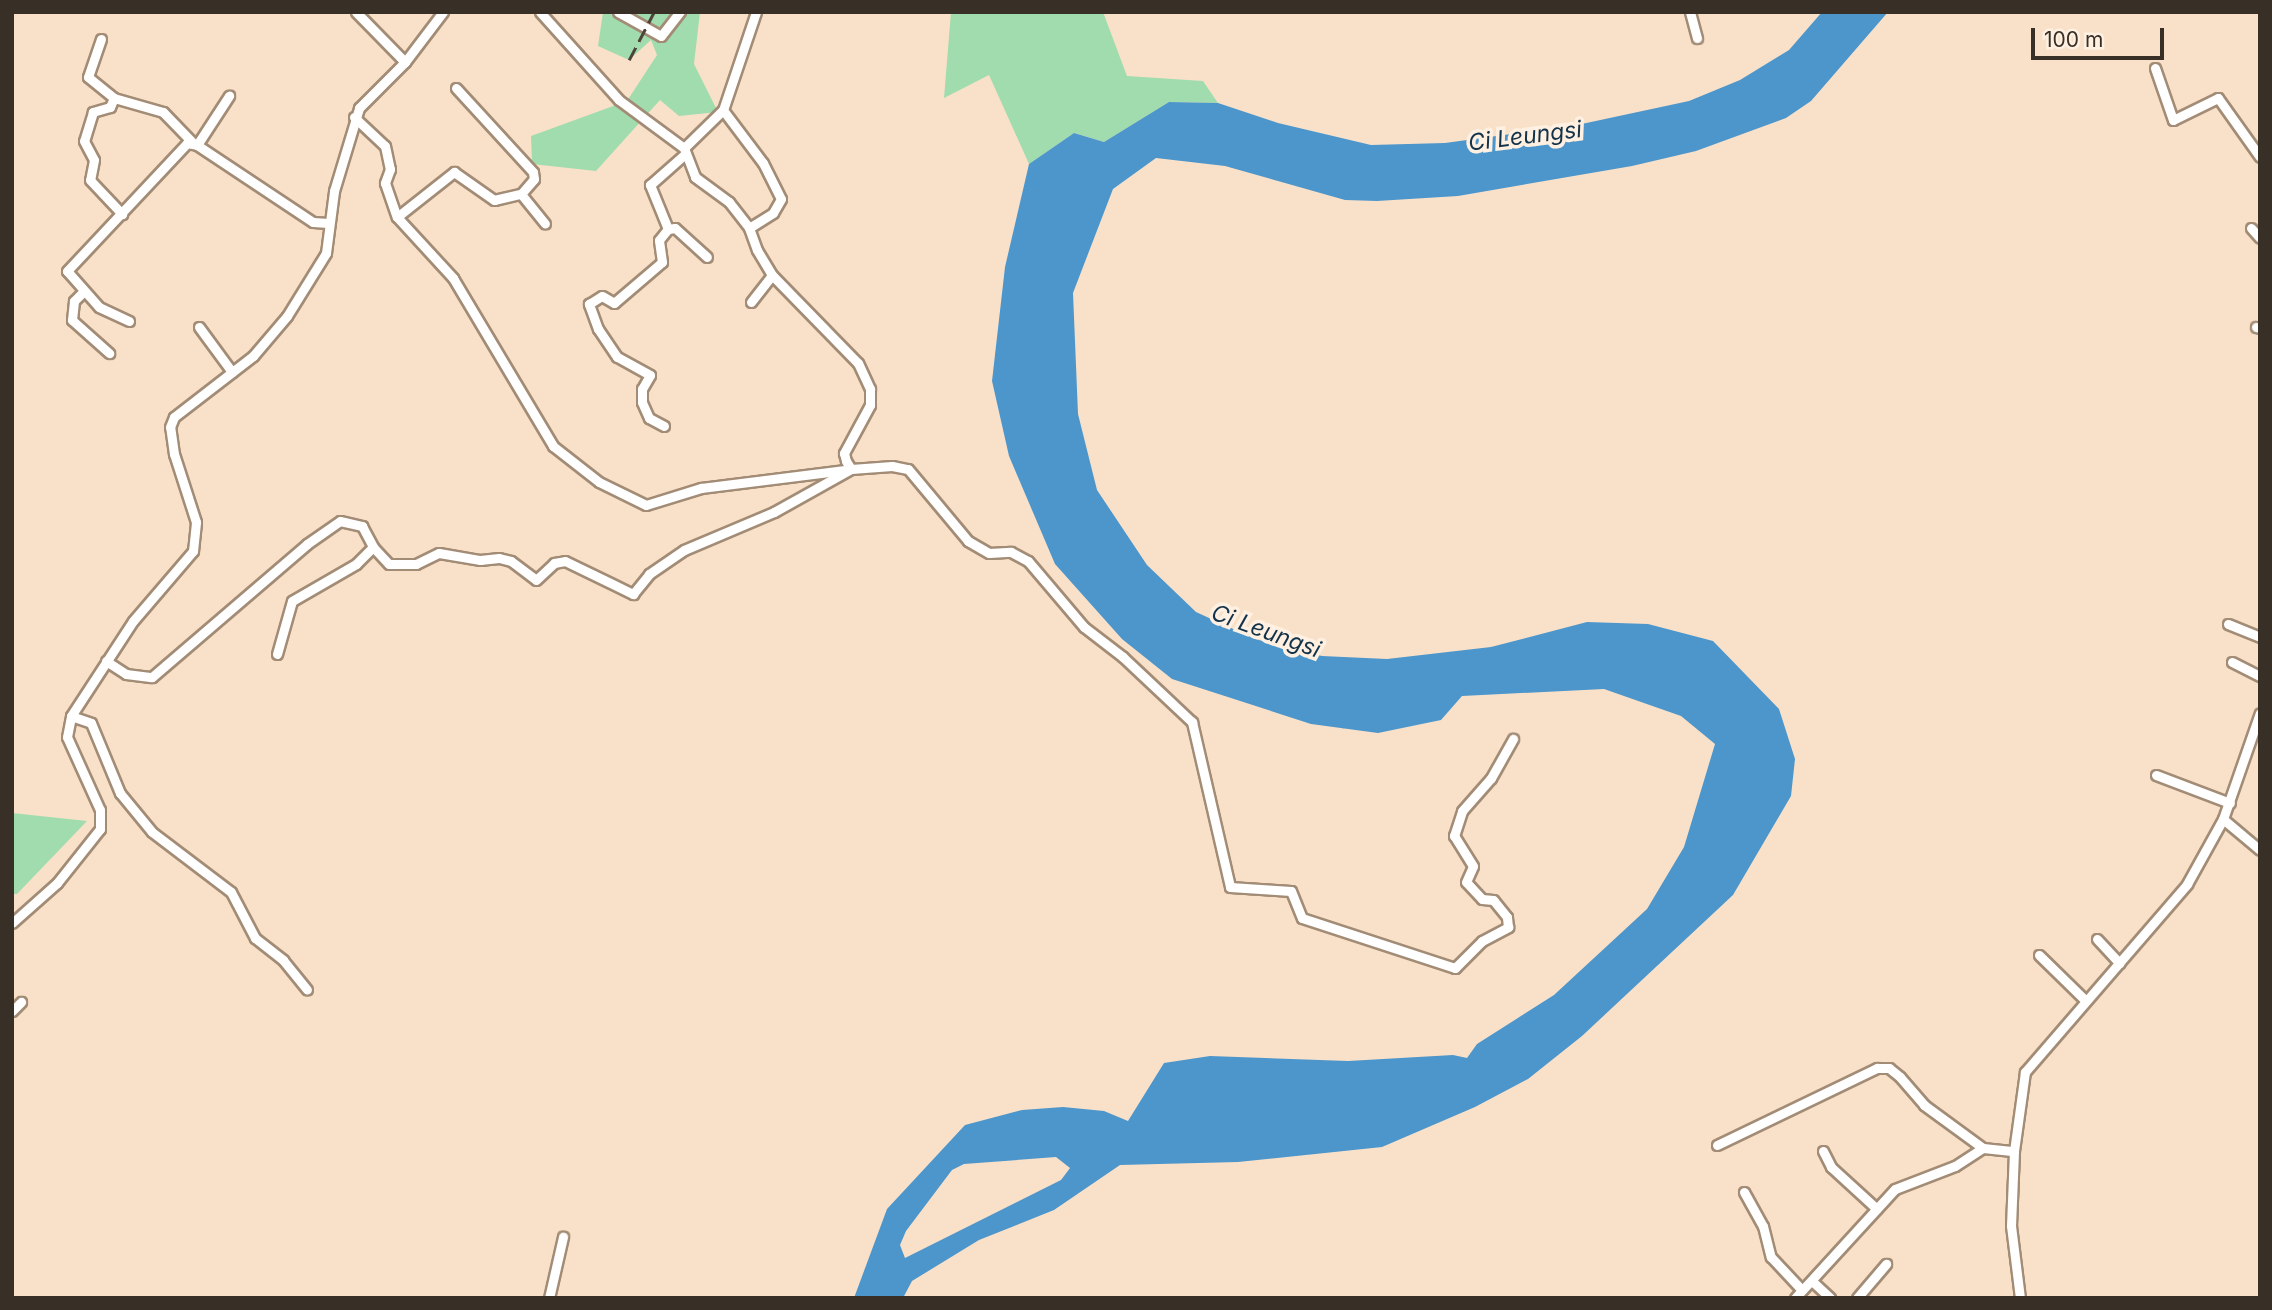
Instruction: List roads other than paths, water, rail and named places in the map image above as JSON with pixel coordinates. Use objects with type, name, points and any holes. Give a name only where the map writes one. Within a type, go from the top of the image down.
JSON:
[{"type":"street","points":[[356,12],[405,62]]},
{"type":"street","points":[[12,923],[57,883],[102,824],[67,737],[71,716],[106,661],[193,551],[197,536],[195,512],[170,427],[185,407],[265,345],[287,316],[323,261],[328,223],[354,117],[405,62],[443,12]]},
{"type":"street","points":[[540,12],[619,100],[684,152],[695,177],[729,202],[749,228],[772,275],[863,369],[870,405],[844,453],[851,469]]},
{"type":"street","points":[[618,12],[661,36],[680,12]]},
{"type":"street","points":[[668,229],[650,185],[723,110],[756,12]]},
{"type":"street","points":[[1690,12],[1697,37]]},
{"type":"street","points":[[101,39],[88,77],[114,98],[163,111],[195,144],[313,222],[328,223]]},
{"type":"street","points":[[2155,68],[2173,120],[2218,98],[2260,157]]},
{"type":"street","points":[[397,217],[451,173],[494,200],[520,194],[534,178],[533,172],[456,88]]},
{"type":"street","points":[[128,321],[99,307],[66,271],[179,150],[195,144],[229,96]]},
{"type":"street","points":[[114,98],[110,107],[93,113],[83,141],[94,160],[90,180],[122,214]]},
{"type":"street","points":[[723,110],[763,163],[781,199],[773,213],[749,228]]},
{"type":"street","points":[[354,117],[385,146],[390,169],[385,183],[397,217],[453,278],[553,446],[599,482],[646,505],[701,488],[851,469],[892,466],[908,469],[968,541],[989,553],[1011,552],[1028,561],[1084,627],[1180,710],[1197,736],[1208,795],[1221,836],[1226,884],[1291,891],[1302,918],[1409,950],[1450,970],[1482,941],[1503,932],[1507,917],[1493,900],[1482,899],[1466,882],[1473,866],[1457,844],[1455,824],[1498,769],[1513,739]]},
{"type":"street","points":[[520,194],[545,223]]},
{"type":"street","points":[[664,426],[649,418],[642,402],[642,389],[650,375],[617,357],[598,329],[589,304],[602,296],[614,303],[659,267],[659,240],[668,229],[675,228],[707,257]]},
{"type":"street","points":[[2251,228],[2260,238]]},
{"type":"street","points":[[751,302],[772,275]]},
{"type":"street","points":[[83,292],[74,301],[72,320],[109,353]]},
{"type":"street","points":[[199,327],[232,372]]},
{"type":"street","points":[[106,661],[125,674],[152,677],[336,523],[350,521],[362,526],[373,547],[389,564],[407,566],[439,553],[480,560],[499,558],[511,561],[533,580],[554,563],[565,561],[633,594],[649,574],[684,550],[774,512],[851,469]]},
{"type":"street","points":[[277,654],[292,601],[356,564],[373,547]]},
{"type":"street","points":[[2228,624],[2260,637]]},
{"type":"street","points":[[2232,662],[2260,676]]},
{"type":"street","points":[[2020,1298],[2011,1226],[2014,1151],[2025,1072],[2187,884],[2230,803],[2260,713]]},
{"type":"street","points":[[71,716],[91,723],[120,793],[152,832],[231,892],[255,938],[283,960],[307,990]]},
{"type":"street","points":[[2155,775],[2230,803]]},
{"type":"street","points":[[2223,819],[2260,850]]},
{"type":"street","points":[[2097,939],[2119,963]]},
{"type":"street","points":[[2039,955],[2085,1000]]},
{"type":"street","points":[[12,1011],[21,1002]]},
{"type":"street","points":[[1717,1145],[1877,1068],[1900,1077],[1924,1105],[1983,1148],[2014,1151]]},
{"type":"street","points":[[1795,1298],[1812,1281],[1839,1245],[1910,1180],[1933,1175],[1983,1148]]},
{"type":"street","points":[[1823,1151],[1831,1167],[1877,1209]]},
{"type":"street","points":[[1744,1192],[1763,1226],[1763,1240],[1771,1257],[1802,1290]]},
{"type":"street","points":[[549,1298],[563,1237]]},
{"type":"street","points":[[1857,1298],[1886,1264]]},
{"type":"street","points":[[1812,1281],[1830,1298]]},
{"type":"water","name":"Ci Leungsi","points":[[1822,12],[1888,12],[1811,101],[1786,118],[1696,151],[1632,166],[1458,196],[1377,201],[1345,200],[1225,166],[1156,158],[1113,189],[1073,293],[1078,414],[1097,490],[1147,565],[1196,612],[1255,639],[1322,656],[1387,659],[1491,647],[1587,622],[1648,624],[1713,641],[1779,709],[1795,759],[1791,796],[1733,895],[1582,1036],[1528,1079],[1475,1107],[1382,1147],[1238,1162],[1120,1165],[1054,1210],[979,1240],[912,1281],[903,1298],[854,1298],[887,1209],[965,1125],[1022,1110],[1063,1107],[1104,1111],[1128,1121],[1164,1063],[1210,1056],[1348,1061],[1453,1055],[1467,1058],[1477,1044],[1554,995],[1647,909],[1684,847],[1715,744],[1681,716],[1604,689],[1462,696],[1441,720],[1378,733],[1311,724],[1172,679],[1122,639],[1055,564],[1009,456],[992,381],[1005,267],[1029,164],[1074,133],[1104,142],[1169,102],[1218,103],[1278,123],[1371,145],[1445,143],[1577,125],[1689,101],[1740,80],[1789,50]],"holes":[[[1056,1157],[1070,1168],[1061,1180],[905,1258],[900,1245],[906,1231],[952,1170],[964,1164]]]},
{"type":"railway","points":[[629,60],[654,12]]}]
